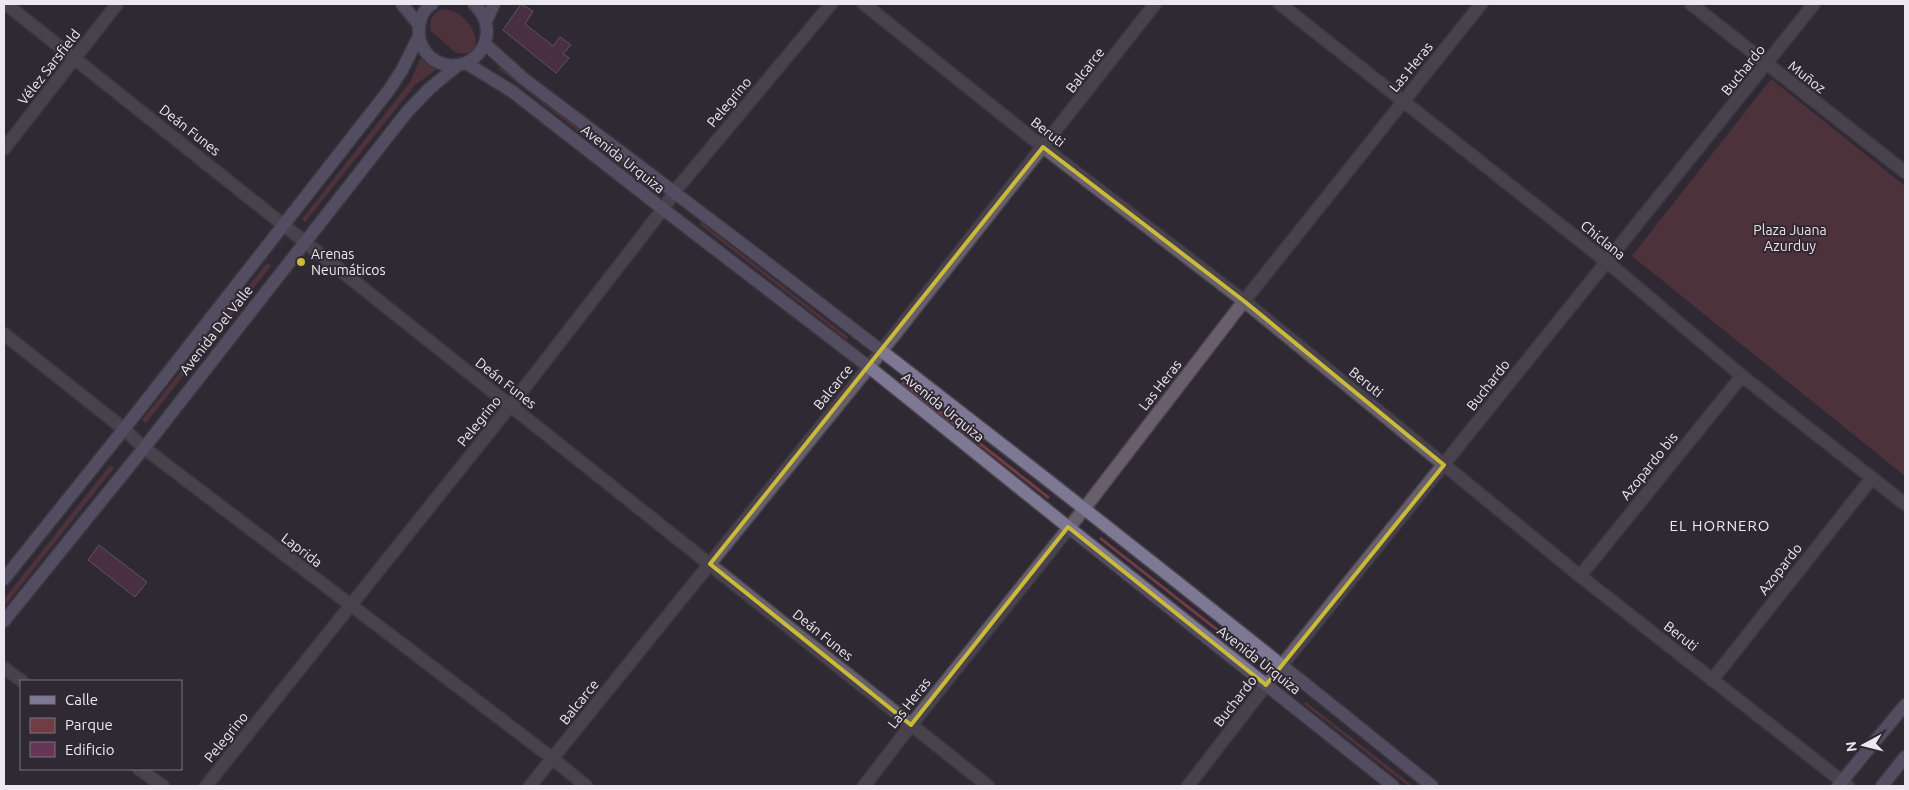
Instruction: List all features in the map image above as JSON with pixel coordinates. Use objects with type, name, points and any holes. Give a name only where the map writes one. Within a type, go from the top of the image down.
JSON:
[{"type":"main road","points":[[402,4],[419,31]]},
{"type":"main road","name":"Avenida Del Valle","points":[[4,579],[124,429],[388,90],[402,70],[419,31],[422,15],[432,4]]},
{"type":"main road","points":[[474,4],[481,10],[486,21],[488,32],[485,44],[524,79],[882,350],[1432,786]]},
{"type":"main road","points":[[486,21],[494,4]]},
{"type":"main road","name":"Avenida Urquiza","points":[[419,31],[422,46],[428,56],[437,62],[447,65],[462,64],[513,92],[870,366],[1068,527],[1393,786]]},
{"type":"main road","name":"Avenida Del Valle","points":[[4,621],[144,448],[407,112],[429,89],[462,64],[479,54],[485,44]]},
{"type":"main road","points":[[1843,785],[1905,705]]},
{"type":"main road","points":[[1882,786],[1905,756]]},
{"type":"street","name":"Deán Funes","points":[[6,4],[988,786]]},
{"type":"street","name":"Vélez Sarsfield","points":[[4,148],[117,4]]},
{"type":"street","name":"Pelegrino","points":[[206,786],[511,405],[663,209],[674,191],[831,4]]},
{"type":"street","name":"Beruti","points":[[864,4],[1043,148],[1244,301],[1580,576],[1843,785]]},
{"type":"street","name":"Balcarce","points":[[530,786],[870,366],[1155,4]]},
{"type":"street","name":"Chiclana","points":[[1280,4],[1606,261],[1742,376],[1905,504]]},
{"type":"street","name":"Las Heras","points":[[864,786],[1084,509],[1244,301],[1481,4]]},
{"type":"street","name":"Muñoz","points":[[1691,4],[1905,172]]},
{"type":"street","name":"Buchardo","points":[[1188,786],[1266,685],[1814,4]]},
{"type":"street","name":"Laprida","points":[[4,334],[124,429],[144,448],[552,758],[586,786]]},
{"type":"street","name":"Azopardo bis","points":[[1580,576],[1742,376]]},
{"type":"street","name":"Azopardo","points":[[1712,680],[1872,478]]},
{"type":"street","points":[[4,668],[21,680]]},
{"type":"street","points":[[140,770],[163,786]]},
{"type":"highlighted area","points":[[1043,147],[1244,301],[1444,465],[1266,685],[1068,527],[911,725],[710,564]]},
{"type":"green space","points":[[444,9],[456,13],[465,19],[471,28],[475,36],[475,45],[472,51],[466,54],[455,52],[431,31],[430,23],[432,17]]},
{"type":"green space","points":[[422,55],[430,65],[438,68],[415,85],[305,222],[302,219],[410,82]]},
{"type":"green space","points":[[500,66],[648,182],[646,185],[499,69]]},
{"type":"green space","name":"Plaza Juana Azurduy","points":[[1771,79],[1905,186],[1905,476],[1632,256]]},
{"type":"green space","points":[[701,222],[848,337],[847,340],[699,224]]},
{"type":"green space","points":[[267,263],[271,266],[146,423],[142,420]]},
{"type":"green space","points":[[903,381],[1050,497],[1048,499],[901,384]]},
{"type":"green space","points":[[110,465],[114,468],[4,607],[4,599]]},
{"type":"green space","points":[[1101,537],[1249,653],[1247,655],[1099,539]]},
{"type":"green space","points":[[1306,702],[1413,786],[1408,786],[1304,704]]},
{"type":"building","points":[[521,4],[533,11],[525,24],[553,46],[560,37],[571,45],[563,54],[569,58],[556,73],[503,30]]},
{"type":"building","points":[[99,545],[147,582],[135,597],[88,560]]},
{"type":"place","name":"Arenas Neumáticos","points":[[301,262]]},
{"type":"district","name":"EL HORNERO","points":[[1720,525]]}]
